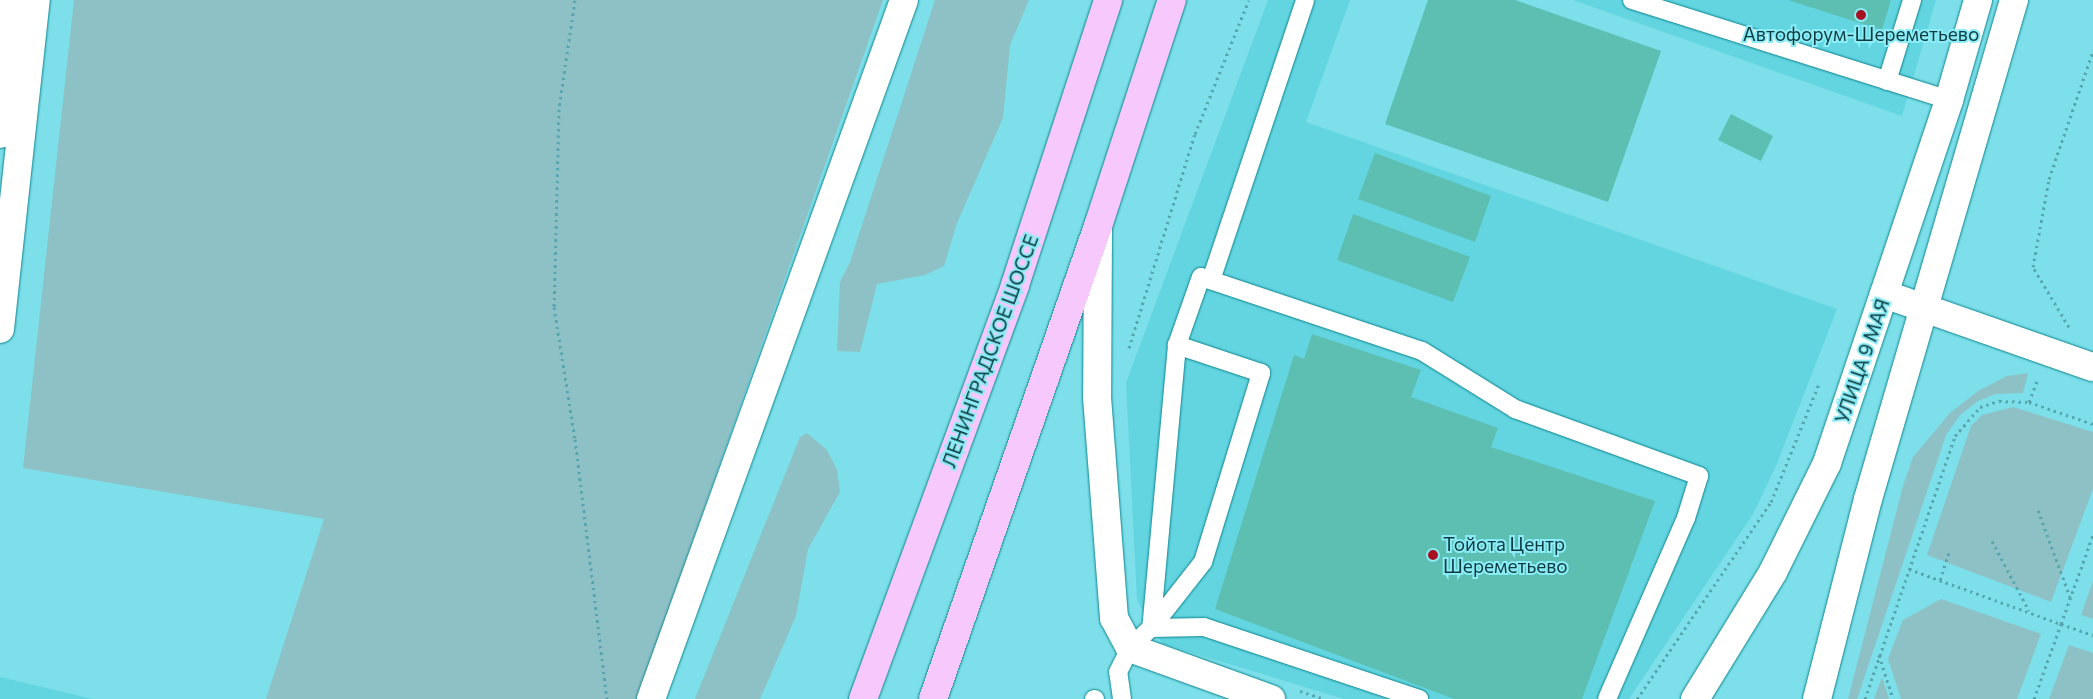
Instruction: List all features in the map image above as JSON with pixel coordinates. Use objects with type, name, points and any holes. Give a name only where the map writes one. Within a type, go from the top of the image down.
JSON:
[{"type":"highway","name":"ЛЕНИНГРАДСКОЕ ШОССЕ","points":[[864,699],[1015,285],[1108,0]]},
{"type":"highway","points":[[933,699],[1098,226],[1172,0]]},
{"type":"street","points":[[0,134],[14,0]]},
{"type":"street","points":[[0,329],[36,0]]},
{"type":"street","points":[[651,699],[904,0]]},
{"type":"street","name":"УЛИЦА 9 МАЯ","points":[[1695,699],[1774,572],[1827,463],[1949,100],[1978,0]]},
{"type":"street","points":[[1817,699],[1838,609],[2014,0]]},
{"type":"street","points":[[1098,226],[1097,397],[1114,618],[1130,648],[1271,699]]},
{"type":"street","points":[[1884,294],[2093,367]]},
{"type":"lane","points":[[1211,280],[1305,0]]},
{"type":"lane","points":[[1632,0],[1949,100]]},
{"type":"lane","points":[[1887,81],[1912,0]]},
{"type":"lane","points":[[1150,628],[1177,345],[1201,277],[1422,351],[1515,409],[1700,476],[1686,518],[1607,699]]},
{"type":"lane","points":[[1122,699],[1118,672],[1130,648],[1150,628],[1203,562],[1261,373],[1177,345]]},
{"type":"lane","points":[[1150,628],[1204,627],[1419,699]]},
{"type":"path","points":[[576,0],[559,109],[554,307],[575,439],[607,699]]},
{"type":"path","points":[[2071,331],[2033,267],[2049,178],[2093,51]]},
{"type":"path","points":[[2029,402],[2039,376]]},
{"type":"path","points":[[1637,699],[1770,502],[1821,380]]},
{"type":"path","points":[[1864,699],[1955,436],[1966,420],[1980,407],[1999,401],[2029,402],[2093,424]]},
{"type":"path","points":[[2038,510],[2070,598]]},
{"type":"path","points":[[2034,699],[2093,535]]},
{"type":"path","points":[[1992,541],[2029,612]]},
{"type":"path","points":[[1940,580],[1949,552]]},
{"type":"path","points":[[1909,569],[2093,635]]},
{"type":"path","points":[[1879,655],[1893,699]]},
{"type":"shaded area","points":[[74,0],[883,0],[637,699],[266,699],[324,519],[23,468]]},
{"type":"shaded area","points":[[935,0],[1029,0],[1010,45],[1003,118],[957,223],[944,266],[925,275],[877,284],[860,352],[837,351],[840,282],[850,262]]},
{"type":"shaded area","points":[[1268,0],[1350,0],[1306,122],[1837,309],[1776,466],[1753,514],[1629,699],[1344,699],[1163,644],[1151,628],[1137,599],[1126,383]]},
{"type":"shaded area","points":[[1573,0],[1936,0],[1902,116]]},
{"type":"shaded area","points":[[2028,373],[2023,393],[1995,394],[1978,401],[1960,415],[1946,435],[1857,699],[1848,699],[1903,486],[1913,457],[1950,413],[1978,391],[2007,376]]},
{"type":"shaded area","points":[[2013,407],[2093,432],[2093,489],[2051,602],[1927,555],[1971,426],[1982,415]]},
{"type":"shaded area","points":[[807,433],[827,450],[837,470],[840,492],[808,549],[796,616],[760,699],[695,699],[800,437]]},
{"type":"shaded area","points":[[2093,581],[2093,619],[2081,615]]},
{"type":"shaded area","points":[[1941,599],[2041,634],[2017,699],[1901,699],[1888,659],[1903,620]]},
{"type":"shaded area","points":[[2069,645],[2093,653],[2093,699],[2049,699]]},
{"type":"shaded area","points":[[0,677],[93,699],[0,699]]},
{"type":"shaded area","points":[[1882,677],[1889,699],[1874,699]]},
{"type":"building","points":[[1428,0],[1515,0],[1661,51],[1608,202],[1385,124]]},
{"type":"building","name":"Автофорум-Шереметьево","points":[[1788,0],[1891,0],[1882,30]]},
{"type":"building","points":[[1731,114],[1773,136],[1761,161],[1718,140]]},
{"type":"building","points":[[1375,153],[1491,196],[1475,242],[1358,199]]},
{"type":"building","points":[[1353,214],[1470,257],[1453,302],[1337,260]]},
{"type":"building","name":"Тойота Центр Шереметьево","points":[[1312,334],[1421,370],[1411,397],[1498,428],[1491,447],[1655,501],[1582,699],[1454,699],[1215,609],[1294,355],[1304,359]]},
{"type":"place","name":"Автофорум-Шереметьево","points":[[1861,15]]},
{"type":"place","name":"Тойота Центр Шереметьево","points":[[1433,555]]}]
